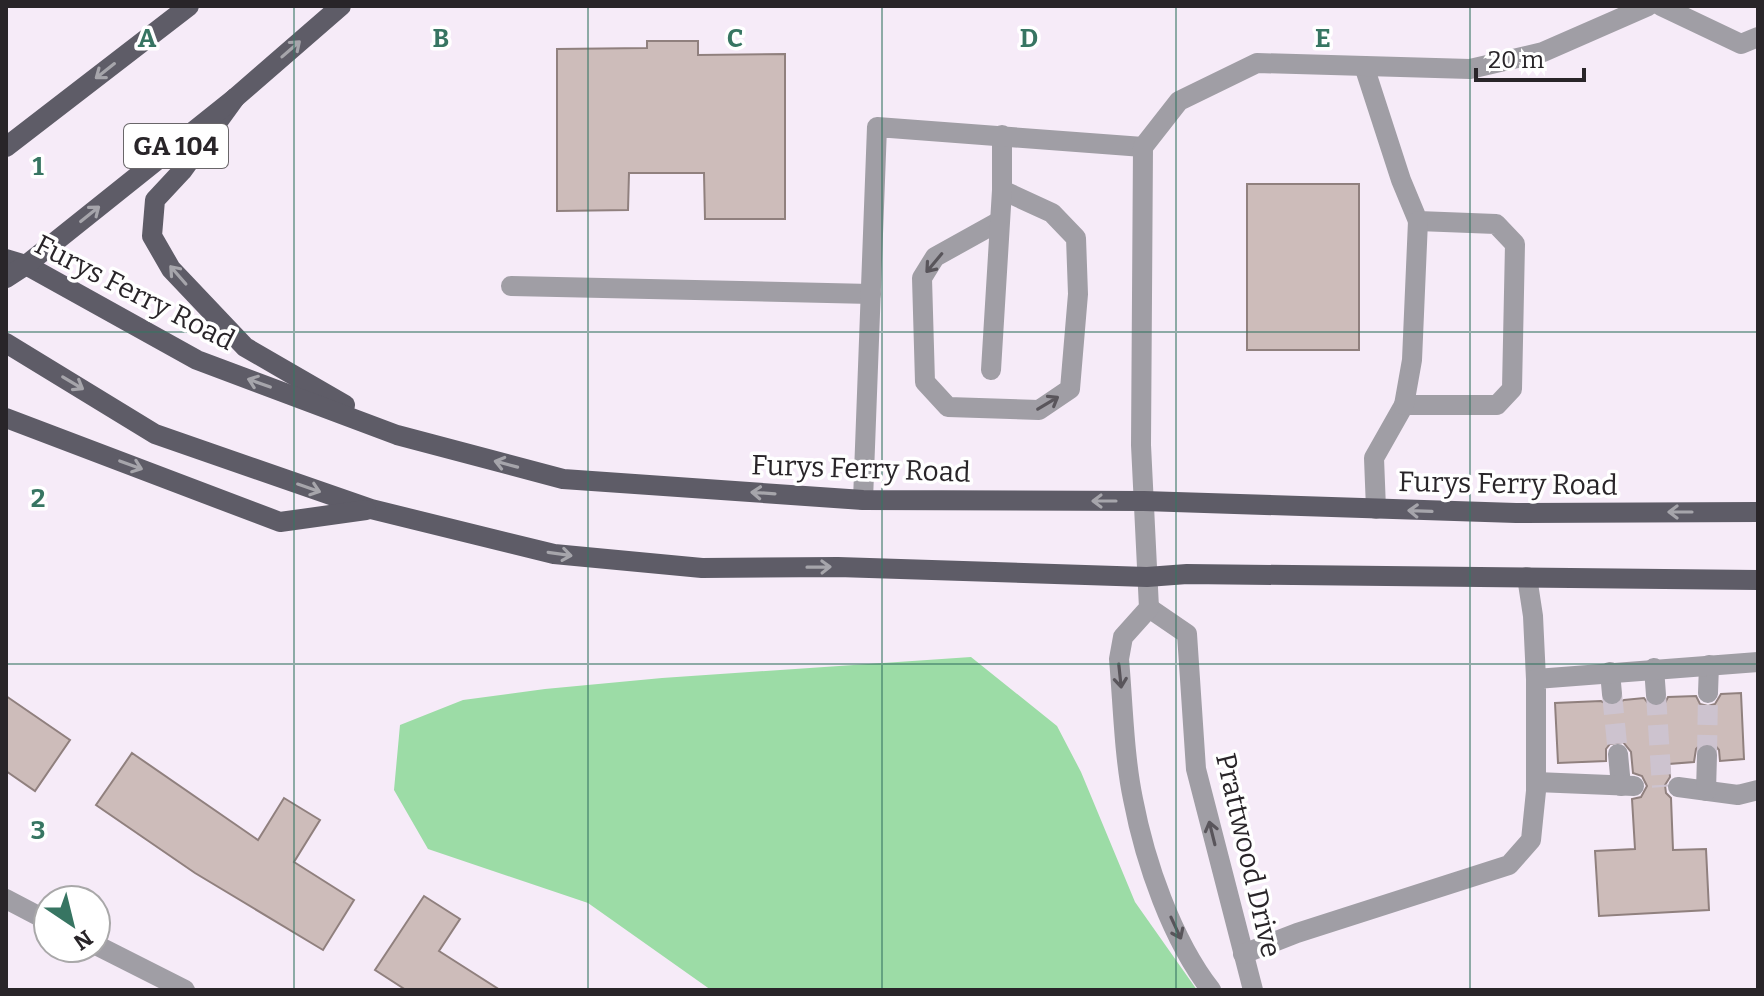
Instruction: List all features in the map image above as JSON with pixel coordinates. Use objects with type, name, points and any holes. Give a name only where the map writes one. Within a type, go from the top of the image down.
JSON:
[{"type":"main road","points":[[6,147],[189,6]]},
{"type":"main road","name":"GA 104","points":[[6,278],[235,98],[341,6]]},
{"type":"main road","points":[[235,98],[182,171],[155,200],[152,236],[171,269],[245,347],[397,435]]},
{"type":"main road","name":"Furys Ferry Road","points":[[6,259],[26,265],[197,360],[397,435],[563,479],[863,500],[1144,501],[1516,513],[1758,512]]},
{"type":"main road","points":[[6,343],[155,434],[371,509],[554,554],[702,568],[838,567],[1147,577],[1187,574],[1758,580]]},
{"type":"main road","points":[[6,418],[280,522],[371,509]]},
{"type":"street","points":[[1211,990],[1195,969],[1158,888],[1132,798],[1119,659],[1123,637],[1149,608],[1141,445],[1143,147],[1179,101],[1257,63],[1470,69],[1543,52],[1648,6]]},
{"type":"street","points":[[1661,6],[1741,44],[1758,37]]},
{"type":"street","points":[[1364,66],[1401,180],[1418,221],[1412,360],[1404,405],[1374,458],[1376,509]]},
{"type":"street","points":[[863,500],[877,127],[1143,147]]},
{"type":"street","points":[[991,370],[1002,190],[1002,135]]},
{"type":"street","points":[[998,222],[935,257],[922,278],[925,382],[948,407],[1039,410],[1070,389],[1078,294],[1076,238],[1052,213],[1002,190]]},
{"type":"street","points":[[1404,405],[1497,405],[1512,389],[1515,244],[1496,224],[1418,221]]},
{"type":"street","points":[[511,286],[871,294]]},
{"type":"street","points":[[1243,954],[1297,933],[1509,865],[1531,840],[1536,782],[1536,679],[1533,616],[1527,577]]},
{"type":"street","name":"Prattwood Drive","points":[[1149,608],[1187,634],[1196,769],[1253,990]]},
{"type":"street","points":[[1536,679],[1758,662]]},
{"type":"street","points":[[1708,693],[1709,665]]},
{"type":"street","points":[[1654,668],[1656,695]]},
{"type":"street","points":[[1610,672],[1612,694]]},
{"type":"street","points":[[1536,782],[1627,786],[1618,754]]},
{"type":"street","points":[[1706,791],[1707,755]]},
{"type":"street","points":[[1678,787],[1738,795],[1758,790]]},
{"type":"street","points":[[6,899],[32,913]]},
{"type":"street","points":[[112,953],[185,990]]},
{"type":"green space","points":[[971,657],[1057,726],[1081,772],[1135,902],[1197,990],[711,990],[588,903],[428,849],[394,790],[400,725],[463,700],[662,678]]},
{"type":"building","points":[[647,41],[698,41],[698,55],[785,54],[785,219],[705,219],[704,173],[629,173],[628,210],[557,211],[557,49],[647,48]]},
{"type":"building","points":[[1247,184],[1359,184],[1359,350],[1247,350]]},
{"type":"building","points":[[1741,693],[1744,759],[1720,761],[1719,750],[1714,744],[1702,743],[1696,749],[1694,762],[1669,764],[1670,777],[1665,785],[1666,793],[1671,798],[1673,850],[1706,849],[1709,910],[1599,916],[1595,851],[1635,849],[1632,799],[1641,797],[1647,786],[1642,776],[1633,773],[1631,752],[1623,742],[1610,744],[1606,749],[1606,761],[1558,763],[1555,703],[1601,701],[1612,707],[1624,700],[1644,698],[1656,708],[1664,705],[1668,697],[1696,696],[1700,704],[1708,706],[1715,704],[1721,694]]},
{"type":"building","points":[[6,696],[70,740],[35,791],[6,771]]},
{"type":"building","points":[[132,753],[258,840],[284,798],[320,820],[294,862],[354,900],[323,950],[195,873],[96,805]]},
{"type":"building","points":[[424,896],[460,919],[439,951],[500,990],[406,990],[375,970]]},
{"type":"tunnel","points":[[1707,755],[1708,693]]},
{"type":"tunnel","points":[[1612,694],[1618,754]]},
{"type":"tunnel","points":[[1656,695],[1662,787]]}]
